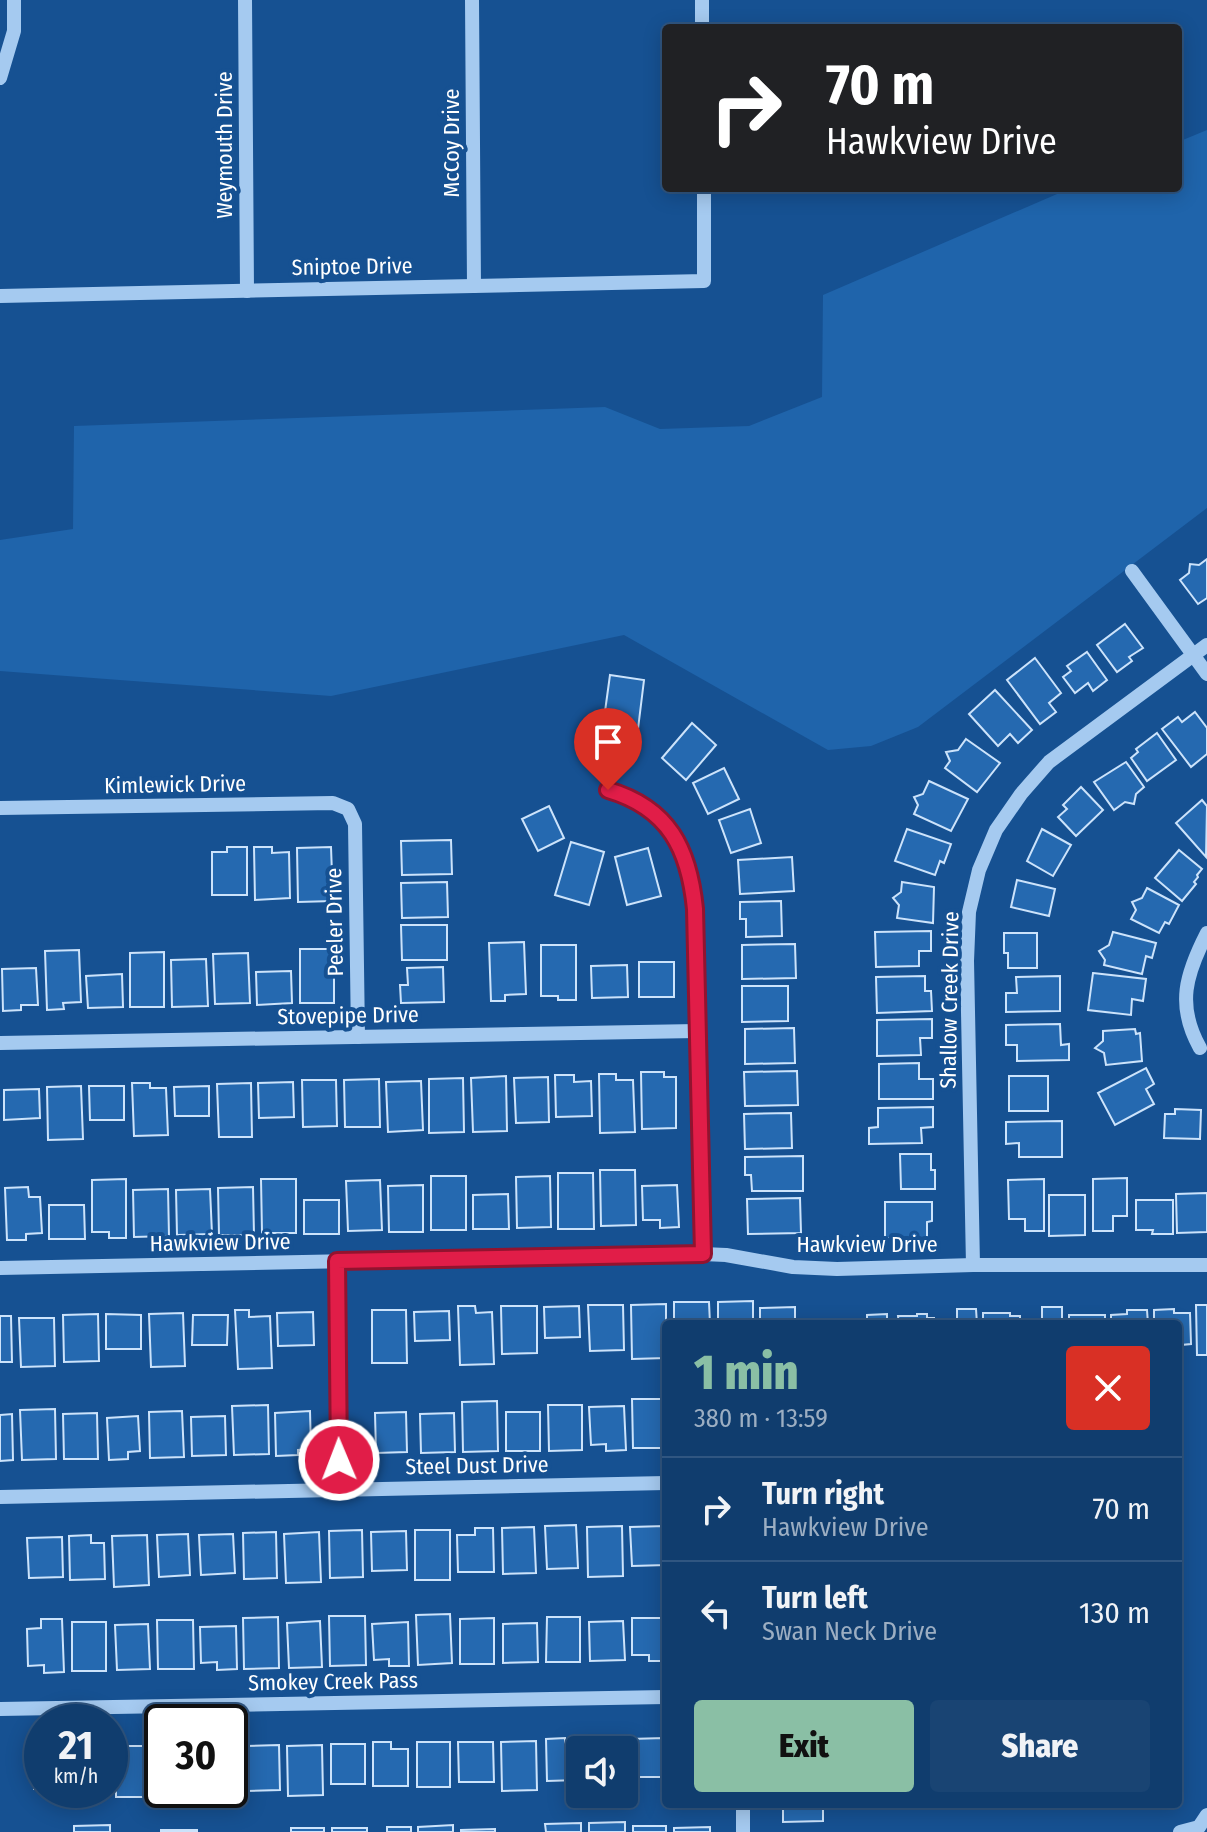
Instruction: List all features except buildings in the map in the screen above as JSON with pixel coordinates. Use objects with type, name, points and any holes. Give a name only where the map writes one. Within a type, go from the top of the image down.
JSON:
[{"type":"street","points":[[0,78],[14,31],[14,0]]},
{"type":"street","name":"Weymouth Drive","points":[[245,0],[247,291]]},
{"type":"street","name":"McCoy Drive","points":[[472,0],[474,286]]},
{"type":"street","points":[[702,0],[702,24]]},
{"type":"street","name":"Sniptoe Drive","points":[[0,296],[704,281],[704,192]]},
{"type":"street","points":[[1132,571],[1207,674]]},
{"type":"street","name":"Shallow Creek Drive","points":[[973,1265],[967,961],[969,912],[979,870],[996,830],[1021,794],[1049,762],[1207,645]]},
{"type":"street","points":[[608,790],[640,802],[662,820],[675,836],[690,872],[695,909],[703,1254]]},
{"type":"street","name":"Kimlewick Drive","points":[[0,808],[333,803],[348,809]]},
{"type":"street","name":"Peeler Drive","points":[[348,809],[355,824],[358,1037]]},
{"type":"street","points":[[1200,1048],[1189,1029],[1185,1011],[1186,992],[1189,972],[1207,933]]},
{"type":"street","name":"Stovepipe Drive","points":[[0,1043],[697,1031]]},
{"type":"street","name":"Hawkview Drive","points":[[0,1268],[703,1254],[793,1267],[837,1269],[973,1265],[1207,1265]]},
{"type":"street","points":[[337,1261],[339,1489]]},
{"type":"street","name":"Steel Dust Drive","points":[[0,1497],[662,1483]]},
{"type":"street","name":"Smokey Creek Pass","points":[[0,1709],[662,1697]]},
{"type":"street","points":[[743,1808],[743,1832]]},
{"type":"street","points":[[1180,1832],[1199,1827],[1207,1815]]},
{"type":"shaded area","points":[[1207,130],[1207,508],[918,727],[871,746],[828,750],[624,635],[331,696],[0,671],[0,540],[73,529],[74,426],[605,407],[660,429],[749,426],[822,397],[823,295],[1062,192],[1182,192],[1182,140]]},
{"type":"route","points":[[339,1460],[337,1261],[703,1254],[695,909],[690,872],[675,836],[662,820],[640,802],[608,790]]}]
